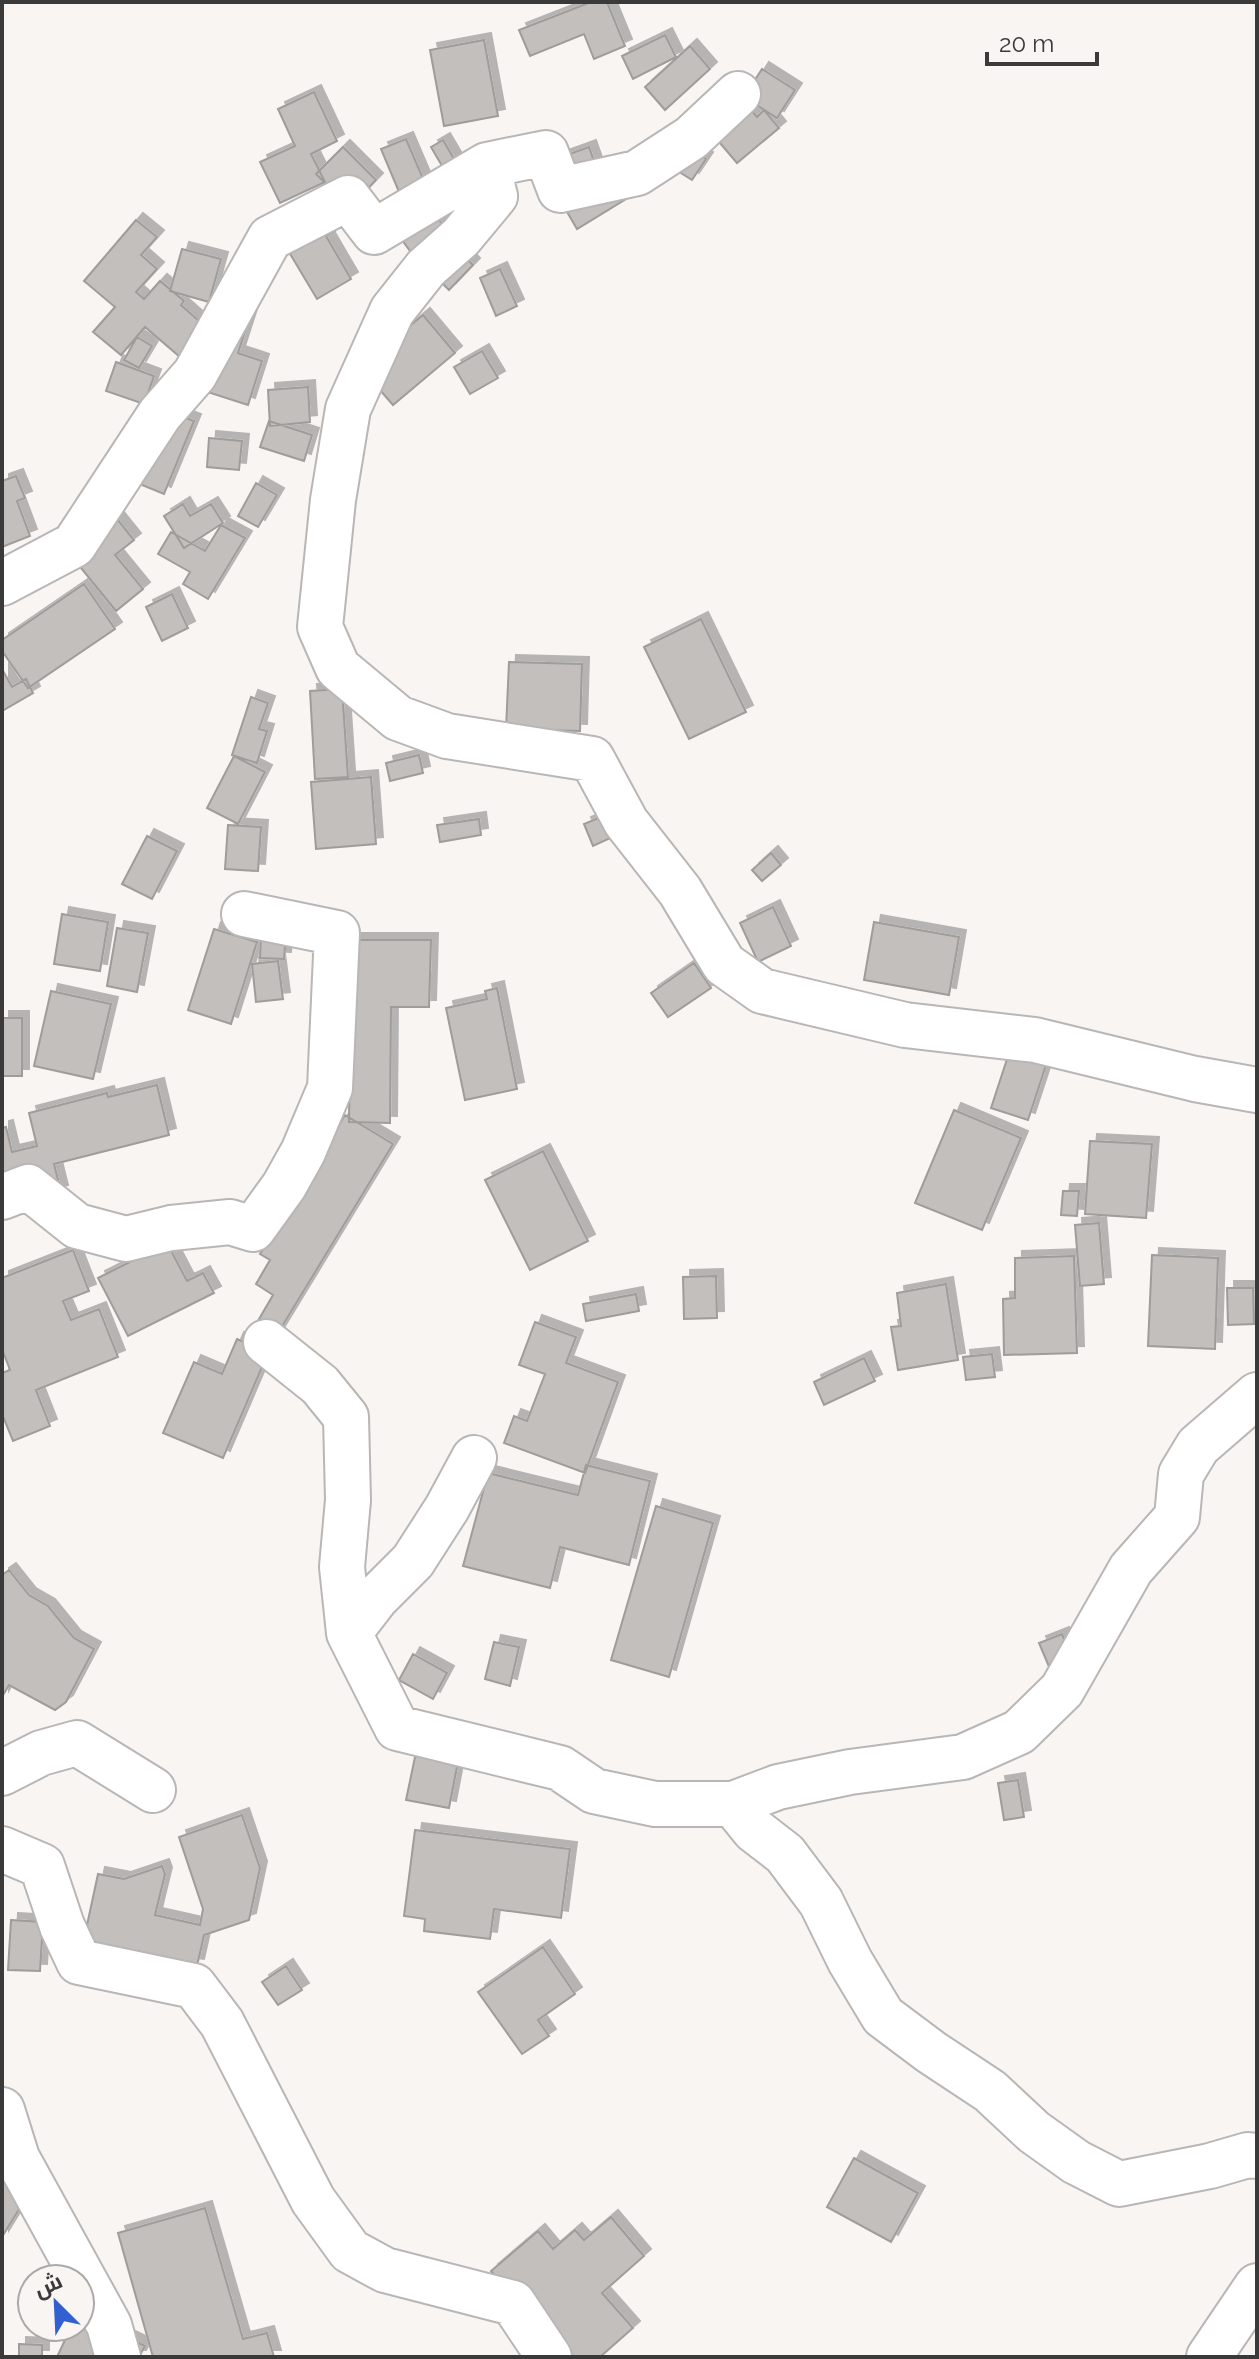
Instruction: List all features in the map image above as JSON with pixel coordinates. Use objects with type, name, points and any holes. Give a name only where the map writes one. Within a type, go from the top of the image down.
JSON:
[{"type":"street","points":[[2,583],[74,545],[160,414],[195,374],[270,238],[348,198],[374,232],[487,165],[546,153],[560,190],[637,173],[691,138],[738,94]]},
{"type":"street","points":[[487,165],[495,196],[461,237],[426,268],[392,311],[348,409],[333,500],[320,627],[338,668],[398,718],[447,736],[592,759],[626,822],[680,891],[724,964],[762,991],[905,1025],[1035,1040],[1195,1079],[1257,1090]]},
{"type":"street","points":[[2,1197],[28,1187],[77,1226],[126,1239],[171,1228],[230,1222],[253,1229],[284,1186],[303,1152],[330,1088],[337,933],[244,914]]},
{"type":"street","points":[[266,1342],[320,1385],[346,1417],[348,1500],[342,1567],[349,1633],[397,1728],[560,1768],[594,1791],[655,1804],[733,1804],[778,1787],[850,1772],[963,1757],[1019,1732],[1062,1690],[1131,1569],[1177,1517],[1181,1474],[1198,1446],[1257,1395]]},
{"type":"street","points":[[349,1633],[376,1598],[413,1561],[474,1458]]},
{"type":"street","points":[[2,1773],[41,1753],[77,1743],[153,1790]]},
{"type":"street","points":[[733,1804],[754,1830],[785,1854],[821,1902],[850,1961],[883,2016],[990,2091],[1034,2132],[1076,2162],[1119,2184],[1248,2155],[1257,2156]]},
{"type":"street","points":[[2,1849],[42,1866],[62,1926],[79,1962],[194,1986],[222,2023],[313,2200],[350,2251],[385,2270],[513,2303],[549,2357]]},
{"type":"street","points":[[2,2110],[17,2158],[109,2325],[118,2357]]},
{"type":"street","points":[[1209,2357],[1257,2286]]},
{"type":"building","points":[[591,2],[607,2],[625,46],[594,59],[584,34],[530,56],[519,30]]},
{"type":"building","points":[[665,35],[676,57],[633,79],[622,56]]},
{"type":"building","points":[[484,40],[498,116],[444,126],[430,50]]},
{"type":"building","points":[[690,46],[710,69],[665,110],[645,87]]},
{"type":"building","points":[[762,69],[795,90],[777,118],[744,97]]},
{"type":"building","points":[[314,92],[337,141],[311,154],[325,182],[280,203],[260,162],[295,146],[278,109]]},
{"type":"building","points":[[737,94],[757,117],[764,110],[779,128],[737,163],[703,123]]},
{"type":"building","points":[[406,139],[424,181],[399,192],[381,149]]},
{"type":"building","points":[[443,140],[457,164],[445,171],[431,147]]},
{"type":"building","points":[[343,147],[376,180],[350,207],[316,174]]},
{"type":"building","points":[[589,147],[596,167],[557,181],[550,161]]},
{"type":"building","points":[[690,149],[706,159],[692,180],[676,170]]},
{"type":"building","points":[[636,193],[577,229],[563,205]]},
{"type":"building","points":[[425,201],[450,235],[416,259],[391,225]]},
{"type":"building","points":[[317,202],[335,231],[326,236],[351,279],[317,299],[274,227]]},
{"type":"building","points":[[136,220],[157,237],[141,255],[157,269],[136,292],[144,299],[160,281],[184,301],[181,305],[206,327],[180,357],[145,327],[121,355],[93,332],[115,307],[84,281]]},
{"type":"building","points":[[450,241],[473,265],[449,290],[425,266]]},
{"type":"building","points":[[182,249],[221,259],[209,302],[170,291]]},
{"type":"building","points":[[500,269],[517,306],[496,316],[480,278]]},
{"type":"building","points":[[258,291],[238,353],[262,361],[248,405],[195,388]]},
{"type":"building","points":[[423,315],[455,353],[393,405],[360,367]]},
{"type":"building","points":[[137,337],[152,346],[139,368],[124,360]]},
{"type":"building","points":[[482,351],[498,378],[470,394],[454,367]]},
{"type":"building","points":[[116,362],[154,376],[144,404],[106,391]]},
{"type":"building","points":[[308,387],[310,422],[270,426],[268,390]]},
{"type":"building","points":[[168,411],[194,421],[164,494],[125,478]]},
{"type":"building","points":[[269,421],[312,435],[304,461],[260,447]]},
{"type":"building","points":[[209,438],[242,441],[239,470],[207,467]]},
{"type":"building","points":[[16,476],[25,498],[17,501],[30,536],[2,547],[2,481]]},
{"type":"building","points":[[256,483],[277,495],[258,527],[238,516]]},
{"type":"building","points":[[101,499],[134,540],[115,555],[143,589],[116,611],[55,536]]},
{"type":"building","points":[[183,504],[190,516],[211,504],[223,523],[184,548],[164,516]]},
{"type":"building","points":[[221,525],[245,538],[208,599],[183,584],[190,572],[158,554],[171,532],[205,551]]},
{"type":"building","points":[[84,584],[115,629],[28,688],[2,651],[2,640]]},
{"type":"building","points":[[172,594],[188,628],[162,641],[146,607]]},
{"type":"building","points":[[701,619],[746,712],[689,739],[644,647]]},
{"type":"building","points":[[509,662],[582,664],[580,731],[506,729]]},
{"type":"building","points":[[2,669],[12,687],[26,679],[33,693],[2,711]]},
{"type":"building","points":[[342,689],[348,777],[315,779],[310,691]]},
{"type":"building","points":[[251,697],[268,703],[259,729],[267,731],[257,763],[232,755]]},
{"type":"building","points":[[419,755],[423,773],[390,781],[386,763]]},
{"type":"building","points":[[234,756],[265,772],[238,824],[207,808]]},
{"type":"building","points":[[371,777],[376,844],[316,849],[311,782]]},
{"type":"building","points":[[608,814],[617,835],[593,846],[584,824]]},
{"type":"building","points":[[479,819],[481,835],[440,842],[437,825]]},
{"type":"building","points":[[228,825],[261,827],[258,871],[225,869]]},
{"type":"building","points":[[147,836],[177,851],[152,899],[122,884]]},
{"type":"building","points":[[771,853],[781,865],[762,881],[752,870]]},
{"type":"building","points":[[773,907],[791,946],[758,962],[740,923]]},
{"type":"building","points":[[62,914],[108,922],[100,971],[54,964]]},
{"type":"building","points":[[874,922],[959,937],[949,995],[864,980]]},
{"type":"building","points":[[117,928],[148,933],[137,992],[107,986]]},
{"type":"building","points":[[214,929],[257,942],[231,1024],[188,1010]]},
{"type":"building","points":[[261,934],[286,935],[284,959],[260,958]]},
{"type":"building","points":[[351,940],[431,940],[429,1007],[391,1007],[390,1123],[349,1122]]},
{"type":"building","points":[[278,961],[283,999],[256,1002],[252,964]]},
{"type":"building","points":[[694,963],[711,988],[668,1017],[651,993]]},
{"type":"building","points":[[497,988],[517,1089],[465,1100],[446,1008],[487,999],[485,991]]},
{"type":"building","points":[[51,991],[111,1004],[93,1079],[34,1066]]},
{"type":"building","points":[[2,1018],[22,1018],[22,1076],[2,1076]]},
{"type":"building","points":[[1009,1053],[1046,1065],[1028,1120],[991,1108]]},
{"type":"building","points":[[157,1085],[169,1135],[54,1164],[61,1192],[2,1207],[2,1128],[6,1127],[12,1152],[37,1146],[29,1113],[107,1093],[108,1097]]},
{"type":"building","points":[[954,1110],[1021,1138],[982,1230],[915,1203]]},
{"type":"building","points":[[345,1115],[393,1144],[275,1338],[255,1326],[273,1295],[256,1284],[270,1260],[260,1254]]},
{"type":"building","points":[[1090,1141],[1152,1144],[1146,1218],[1085,1214]]},
{"type":"building","points":[[543,1151],[588,1241],[530,1270],[485,1180]]},
{"type":"building","points":[[1063,1191],[1079,1191],[1077,1216],[1061,1215]]},
{"type":"building","points":[[1099,1223],[1104,1284],[1080,1286],[1075,1225]]},
{"type":"building","points":[[167,1243],[187,1281],[203,1273],[214,1293],[128,1336],[98,1278]]},
{"type":"building","points":[[73,1250],[89,1291],[63,1301],[71,1320],[99,1309],[118,1357],[36,1390],[50,1426],[13,1441],[2,1414],[2,1373],[10,1370],[2,1349],[2,1278]]},
{"type":"building","points":[[1152,1255],[1218,1258],[1215,1349],[1148,1346]]},
{"type":"building","points":[[1074,1256],[1077,1353],[1004,1355],[1003,1299],[1015,1298],[1015,1258]]},
{"type":"building","points":[[716,1276],[717,1318],[684,1319],[683,1277]]},
{"type":"building","points":[[946,1284],[958,1360],[898,1370],[891,1327],[901,1326],[897,1293]]},
{"type":"building","points":[[1227,1288],[1253,1288],[1254,1324],[1228,1325]]},
{"type":"building","points":[[636,1294],[639,1311],[586,1321],[583,1304]]},
{"type":"building","points":[[535,1322],[576,1337],[566,1363],[618,1382],[585,1473],[504,1443],[514,1416],[527,1421],[545,1374],[519,1365]]},
{"type":"building","points":[[237,1339],[268,1353],[223,1458],[163,1433],[194,1362],[222,1374]]},
{"type":"building","points":[[992,1354],[995,1377],[966,1380],[963,1357]]},
{"type":"building","points":[[864,1358],[875,1381],[824,1405],[814,1382]]},
{"type":"building","points":[[586,1465],[650,1481],[629,1565],[560,1547],[550,1588],[463,1566],[488,1473],[578,1495]]},
{"type":"building","points":[[656,1506],[713,1523],[669,1677],[611,1660]]},
{"type":"building","points":[[9,1570],[29,1595],[48,1606],[74,1638],[94,1649],[66,1702],[55,1710],[9,1685],[2,1697],[2,1575]]},
{"type":"building","points":[[1062,1634],[1073,1661],[1050,1669],[1039,1643]]},
{"type":"building","points":[[494,1642],[519,1647],[510,1686],[485,1679]]},
{"type":"building","points":[[413,1654],[447,1673],[433,1699],[399,1680]]},
{"type":"building","points":[[419,1738],[461,1746],[449,1808],[406,1800]]},
{"type":"building","points":[[1018,1780],[1024,1817],[1004,1820],[998,1783]]},
{"type":"building","points":[[242,1815],[260,1868],[249,1920],[204,1935],[197,1966],[81,1953],[98,1874],[124,1879],[162,1866],[165,1874],[155,1915],[200,1925],[203,1909],[179,1837]]},
{"type":"building","points":[[415,1830],[570,1849],[561,1918],[494,1909],[490,1939],[424,1931],[425,1919],[404,1916]]},
{"type":"building","points":[[11,1920],[43,1922],[40,1971],[8,1970]]},
{"type":"building","points":[[543,1947],[575,1994],[538,2020],[549,2036],[522,2054],[478,1992]]},
{"type":"building","points":[[286,1966],[302,1990],[278,2005],[262,1982]]},
{"type":"building","points":[[854,2158],[918,2193],[891,2242],[827,2207]]},
{"type":"building","points":[[2,2178],[21,2206],[2,2237]]},
{"type":"building","points":[[205,2208],[243,2339],[267,2333],[274,2357],[153,2357],[118,2233]]},
{"type":"building","points":[[611,2217],[644,2256],[602,2293],[633,2328],[600,2357],[565,2357],[491,2271],[538,2231],[553,2249],[575,2230],[584,2240]]},
{"type":"building","points":[[96,2323],[145,2346],[139,2357],[57,2357],[64,2343],[96,2343]]},
{"type":"building","points":[[19,2344],[42,2345],[42,2357],[19,2357]]}]
